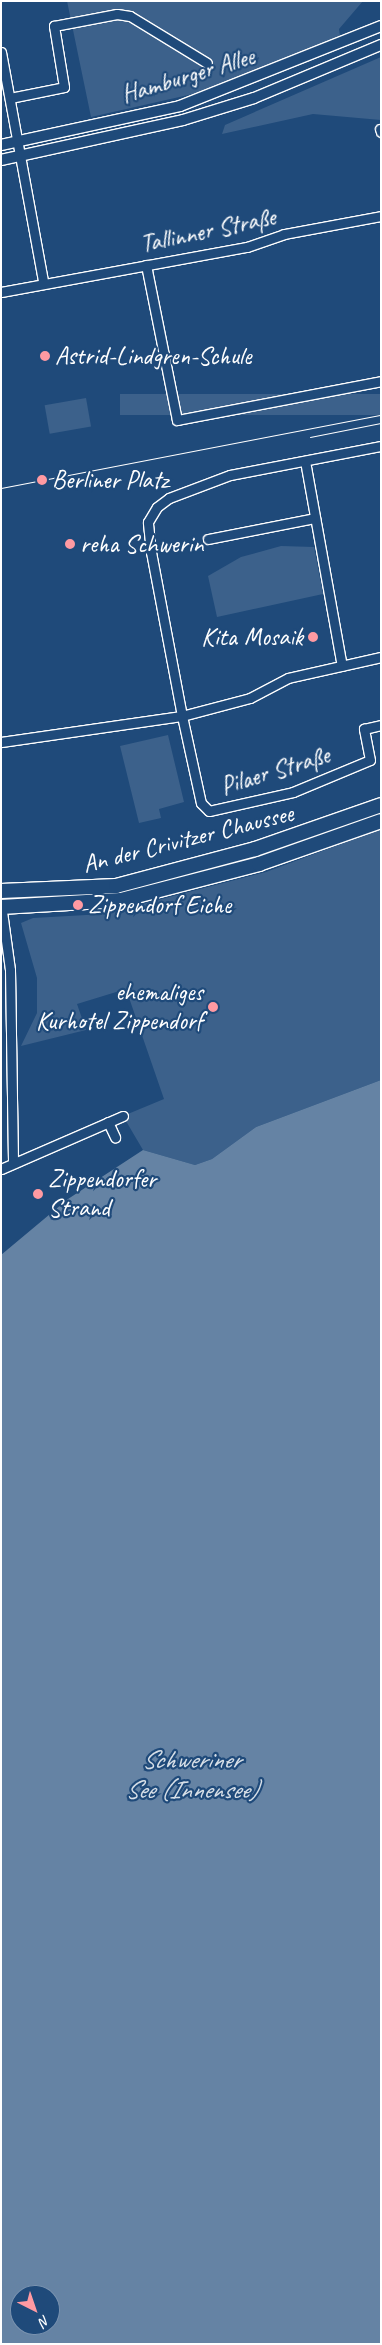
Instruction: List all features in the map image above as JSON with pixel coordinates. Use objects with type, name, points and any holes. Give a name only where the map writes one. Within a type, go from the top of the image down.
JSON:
[{"type":"main road","name":"An der Crivitzer Chaussee","points":[[1,891],[116,886],[255,849],[381,805]]},
{"type":"main road","name":"An der Crivitzer Chaussee","points":[[2,906],[122,900],[259,864],[381,821]]},
{"type":"street","points":[[10,98],[64,87],[54,26],[117,14],[130,16],[207,63]]},
{"type":"street","name":"Hamburger Allee","points":[[1,145],[180,106],[381,26]]},
{"type":"street","name":"Hamburger Allee","points":[[1,160],[228,106],[381,45]]},
{"type":"street","points":[[1,52],[43,281]]},
{"type":"street","name":"Tallinner Straße","points":[[1,292],[30,288],[43,281],[146,265],[381,216]]},
{"type":"street","points":[[146,265],[177,420],[381,381]]},
{"type":"street","points":[[182,716],[148,522],[168,498],[230,475],[381,446]]},
{"type":"street","points":[[305,461],[342,666]]},
{"type":"street","points":[[208,539],[315,518]]},
{"type":"street","points":[[1,742],[182,716],[250,698],[288,678],[381,657]]},
{"type":"street","name":"Pilaer Straße","points":[[182,716],[201,803],[209,811],[293,792],[370,760],[364,729],[381,725]]},
{"type":"street","points":[[2,906],[10,970],[13,1163]]},
{"type":"street","points":[[1,1170],[13,1163],[123,1116]]},
{"type":"street","points":[[108,1122],[115,1137]]},
{"type":"shaded area","points":[[67,1],[363,1],[339,29],[340,36],[197,93],[91,117]]},
{"type":"shaded area","points":[[381,57],[381,120],[313,114],[222,134],[225,125]]},
{"type":"shaded area","points":[[120,394],[381,394],[381,415],[120,415]]},
{"type":"shaded area","points":[[86,398],[91,427],[50,434],[45,405]]},
{"type":"shaded area","points":[[281,546],[314,547],[323,594],[217,617],[208,576],[241,557]]},
{"type":"shaded area","points":[[168,735],[184,802],[159,809],[161,818],[139,823],[120,746]]},
{"type":"shaded area","points":[[381,829],[381,1080],[256,1127],[212,1159],[195,1165],[143,1150],[123,1116],[164,1099],[126,989],[77,1004],[86,1030],[21,1046],[37,1013],[37,978],[21,923],[33,918],[104,914],[266,872]]},
{"type":"water","name":"Schweriner See (Innensee)","points":[[381,1080],[381,2344],[1,2344],[1,1255],[68,1199],[143,1150],[195,1165],[212,1159],[256,1127]]},
{"type":"tram line","points":[[1,488],[381,415]]},
{"type":"tram line","points":[[310,437],[381,423]]},
{"type":"place","name":"Astrid-Lindgren-Schule","points":[[45,356]]},
{"type":"place","name":"Berliner Platz","points":[[42,480]]},
{"type":"place","name":"reha Schwerin","points":[[70,544]]},
{"type":"place","name":"Kita Mosaik","points":[[313,637]]},
{"type":"place","name":"Zippendorf Eiche","points":[[78,905]]},
{"type":"place","name":"ehemaliges Kurhotel Zippendorf","points":[[213,1007]]},
{"type":"place","name":"Zippendorfer Strand","points":[[38,1194]]}]
